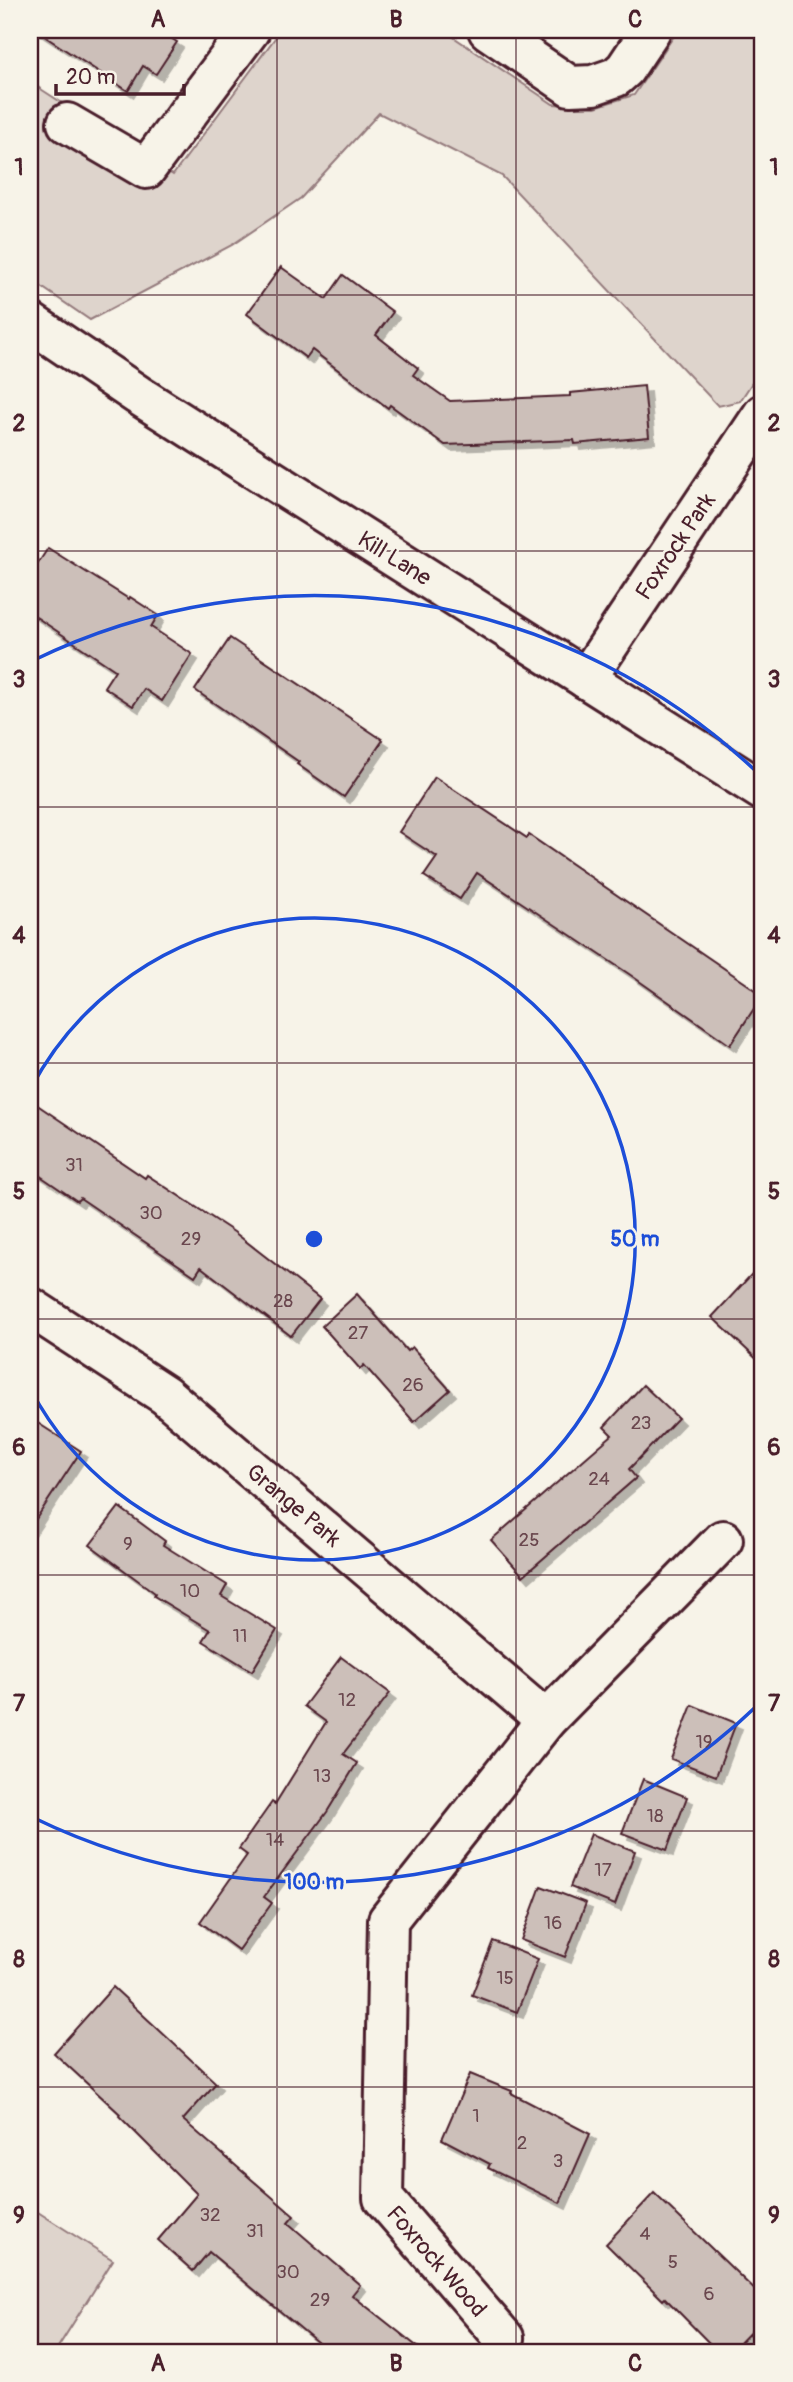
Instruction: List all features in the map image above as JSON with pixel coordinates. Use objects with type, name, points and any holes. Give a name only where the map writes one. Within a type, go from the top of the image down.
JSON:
[{"type":"street","points":[[67,124],[146,169],[250,30]]},
{"type":"street","points":[[488,30],[570,86],[593,85],[616,77],[625,69],[651,30]]},
{"type":"street","name":"Kill Lane","points":[[30,322],[138,395],[763,791]]},
{"type":"street","name":"Foxrock Park","points":[[586,679],[763,414]]},
{"type":"street","name":"Grange Park","points":[[30,1307],[165,1395],[546,1720]]},
{"type":"street","points":[[546,1720],[723,1540]]},
{"type":"street","name":"Foxrock Wood","points":[[500,2352],[504,2338],[383,2198],[388,1920],[546,1720]]},
{"type":"shaded area","points":[[281,30],[443,30],[553,104],[595,107],[634,95],[678,30],[763,30],[763,366],[740,401],[718,406],[502,176],[379,113],[301,198],[232,245],[90,320],[30,279],[30,82],[173,175]]},
{"type":"shaded area","points":[[30,2207],[113,2260],[55,2352],[30,2352]]},
{"type":"building","points":[[35,30],[166,30],[164,34],[177,42],[156,74],[143,66],[128,91]]},
{"type":"building","points":[[281,267],[326,299],[343,275],[393,312],[376,335],[418,368],[413,375],[450,401],[570,396],[570,393],[644,386],[649,437],[575,444],[574,440],[445,445],[390,405],[388,408],[312,350],[306,358],[247,314]]},
{"type":"building","points":[[48,548],[158,615],[151,627],[192,654],[162,701],[144,689],[133,706],[104,687],[115,670],[30,613],[30,576]]},
{"type":"building","points":[[230,638],[383,740],[344,797],[297,764],[299,762],[195,690]]},
{"type":"building","points":[[435,777],[527,838],[529,835],[763,995],[730,1045],[477,873],[460,899],[424,876],[437,857],[399,832]]},
{"type":"building","points":[[30,1100],[145,1178],[147,1175],[234,1232],[320,1299],[291,1336],[201,1267],[195,1276],[80,1198],[77,1201],[30,1169]]},
{"type":"building","points":[[763,1262],[763,1365],[712,1317]]},
{"type":"building","points":[[357,1294],[407,1351],[412,1347],[450,1390],[414,1422],[364,1365],[360,1369],[322,1326]]},
{"type":"building","points":[[643,1385],[678,1418],[629,1469],[636,1478],[523,1576],[491,1540],[612,1435],[604,1427]]},
{"type":"building","points":[[30,1418],[81,1451],[30,1528]]},
{"type":"building","points":[[119,1507],[165,1541],[163,1545],[227,1585],[221,1596],[277,1630],[252,1671],[203,1641],[210,1630],[154,1596],[155,1593],[90,1545]]},
{"type":"building","points":[[341,1657],[390,1693],[343,1754],[357,1763],[327,1812],[264,1897],[272,1903],[238,1950],[200,1922],[247,1855],[239,1849],[272,1802],[275,1804],[326,1722],[304,1706]]},
{"type":"building","points":[[692,1705],[736,1723],[716,1776],[671,1759]]},
{"type":"building","points":[[643,1779],[687,1797],[667,1850],[622,1833]]},
{"type":"building","points":[[591,1834],[635,1851],[615,1905],[570,1887]]},
{"type":"building","points":[[541,1886],[586,1903],[565,1957],[521,1940]]},
{"type":"building","points":[[493,1941],[538,1959],[517,2012],[472,1995]]},
{"type":"building","points":[[113,1987],[216,2083],[183,2120],[294,2216],[288,2223],[360,2285],[352,2295],[424,2352],[329,2352],[209,2252],[193,2271],[158,2240],[197,2194],[119,2116],[120,2114],[54,2053]]},
{"type":"building","points":[[470,2074],[512,2091],[511,2093],[590,2134],[560,2203],[488,2168],[490,2164],[442,2139]]},
{"type":"building","points":[[654,2193],[763,2298],[763,2319],[731,2352],[718,2352],[606,2244]]}]
